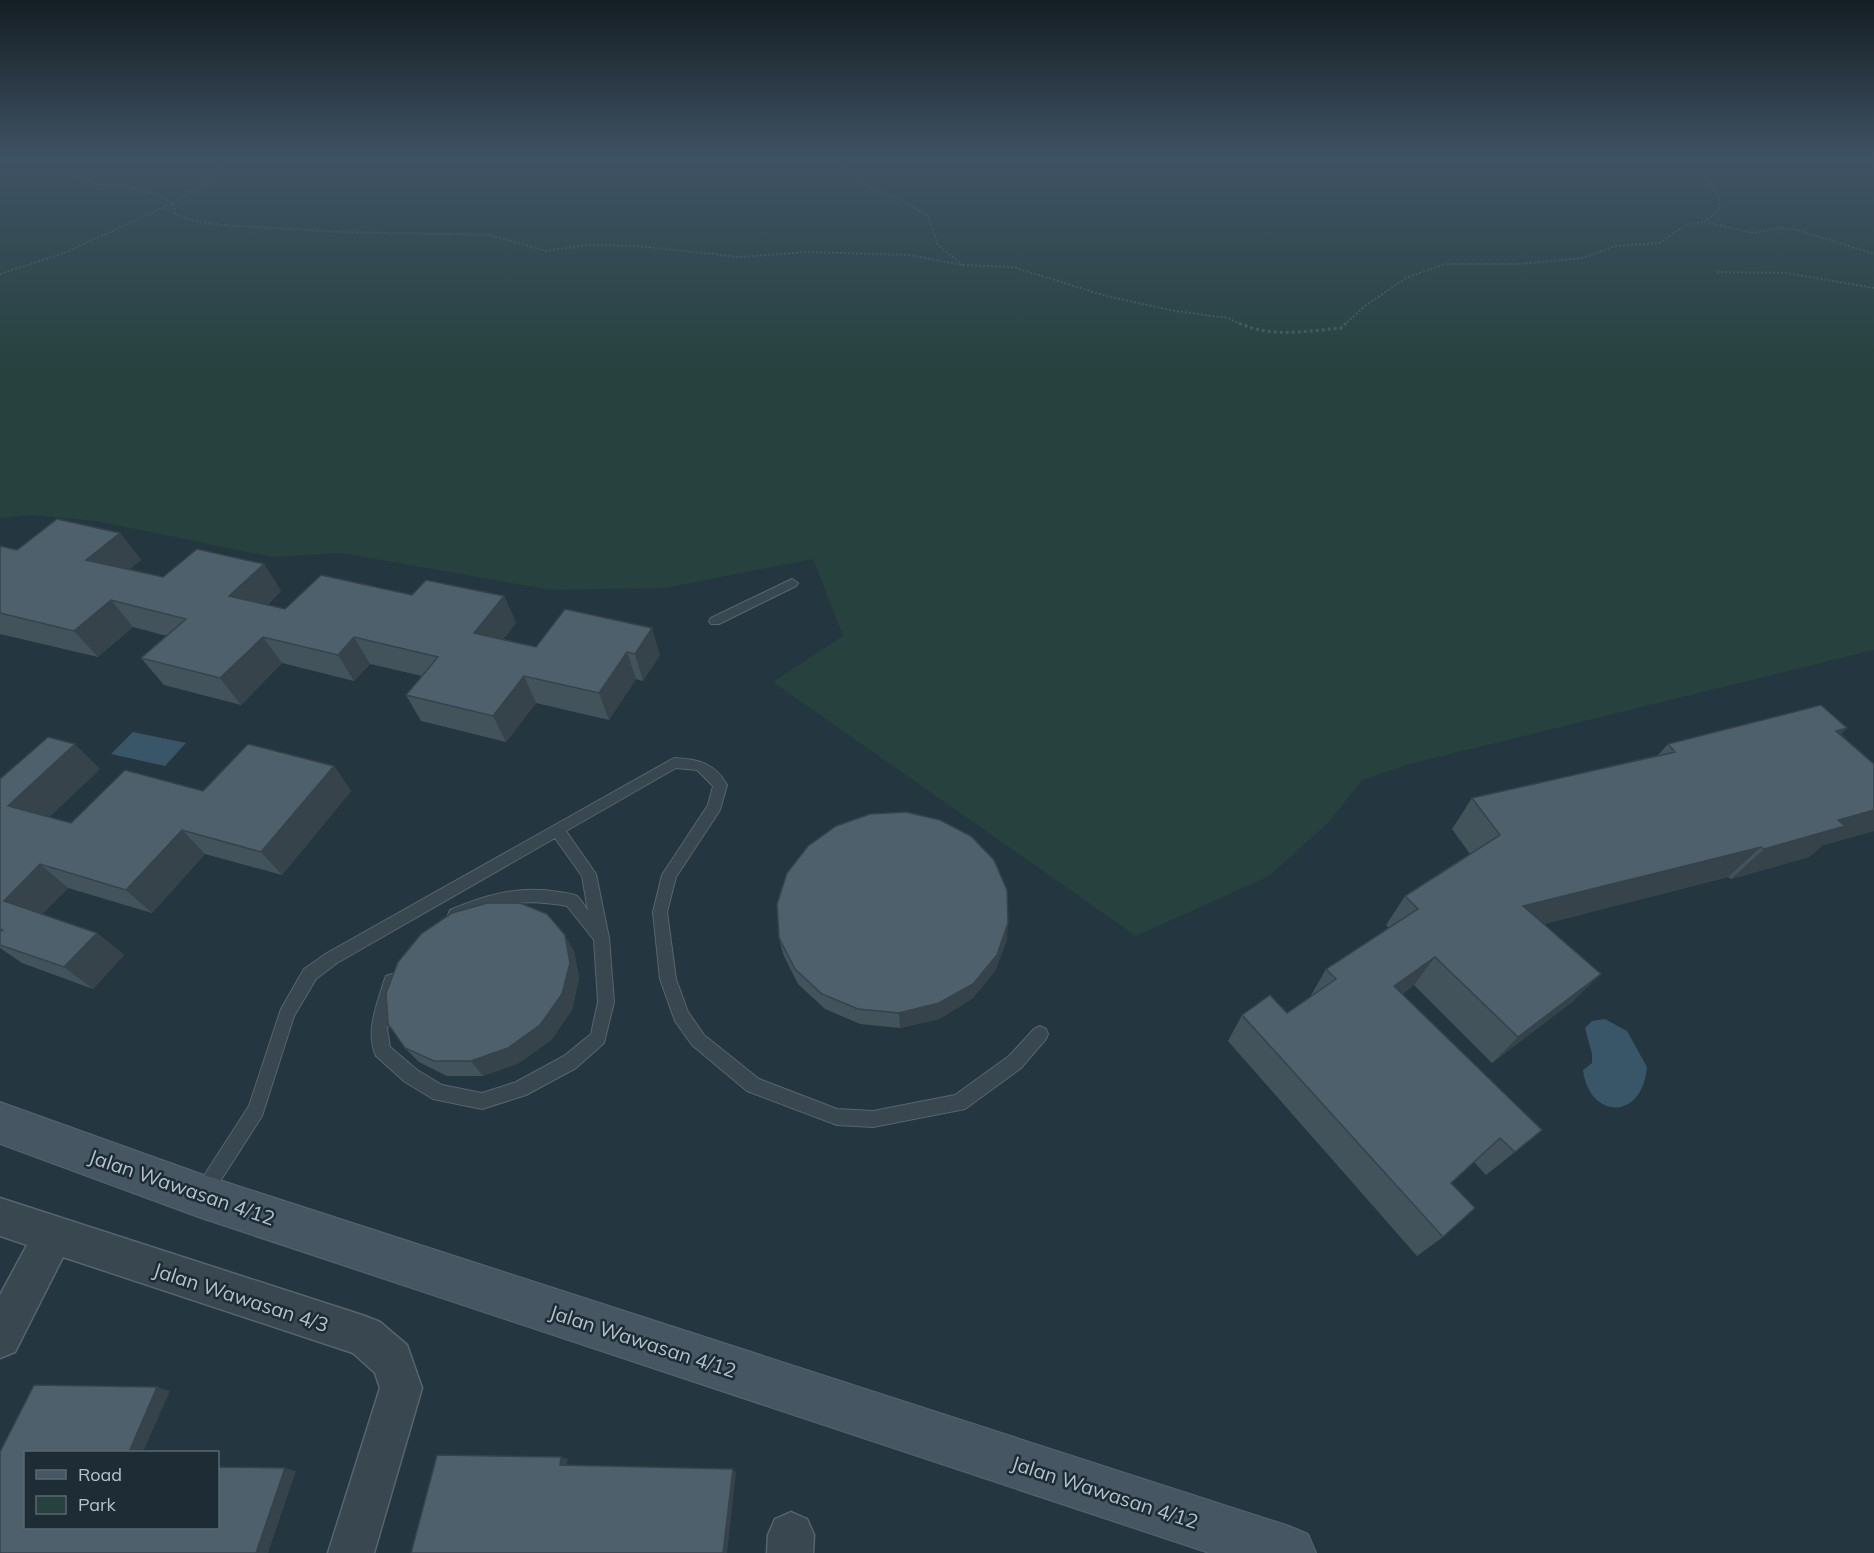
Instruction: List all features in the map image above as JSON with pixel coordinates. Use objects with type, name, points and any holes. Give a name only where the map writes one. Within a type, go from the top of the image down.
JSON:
[{"type":"street","name":"Jalan Wawasan 4/12","points":[[0,1123],[201,1196],[1289,1553]]},
{"type":"street","name":"Jalan Wawasan 4/3","points":[[0,1217],[365,1337],[392,1360],[400,1388],[351,1553]]},
{"type":"street","points":[[0,1337],[53,1235]]},
{"type":"lane","points":[[716,621],[792,583]]},
{"type":"lane","points":[[201,1196],[256,1110],[287,1014],[310,974],[332,958],[674,763],[699,764],[710,771],[720,785],[715,806],[669,875],[663,893],[660,912],[668,979],[681,1016],[698,1041],[753,1085],[837,1116],[873,1119],[959,1103],[1015,1062],[1040,1034]]},
{"type":"lane","points":[[396,971],[387,992],[380,1029],[382,1051],[411,1076],[439,1093],[483,1101],[520,1089],[570,1062],[598,1038],[606,1002],[601,938],[589,874],[557,830]]},
{"type":"lane","points":[[441,921],[475,906],[517,895],[548,896],[571,900],[601,938]]},
{"type":"path","points":[[0,274],[64,253],[115,229]]},
{"type":"path","points":[[297,229],[490,235],[546,251],[586,245],[639,246],[740,257],[807,252],[909,255],[963,265],[1012,267],[1042,274],[1106,296],[1175,311],[1228,318],[1255,331],[1297,332],[1341,328],[1365,306],[1406,278],[1445,264],[1520,264],[1584,258],[1615,246],[1660,243],[1679,229]]},
{"type":"path","points":[[933,229],[938,245],[963,265]]},
{"type":"path","points":[[1735,229],[1753,234],[1772,229]]},
{"type":"path","points":[[1793,229],[1874,254]]},
{"type":"path","points":[[1717,272],[1786,273],[1874,288]]},
{"type":"green space","points":[[0,229],[1874,229],[1874,650],[1410,764],[1362,780],[1330,821],[1269,876],[1136,936],[773,682],[843,636],[813,559],[665,588],[551,590],[341,553],[272,557],[96,521],[32,515],[0,518]]},
{"type":"water","points":[[133,732],[186,743],[165,766],[111,754]]},
{"type":"water","points":[[1605,1019],[1627,1031],[1647,1067],[1643,1085],[1636,1098],[1626,1105],[1615,1108],[1595,1098],[1587,1086],[1583,1070],[1592,1063],[1585,1028],[1592,1021]]},
{"type":"building","points":[[57,519],[120,533],[86,560],[163,577],[197,549],[264,564],[229,596],[285,609],[321,575],[412,595],[426,580],[504,596],[474,633],[536,647],[565,609],[652,628],[635,654],[627,652],[599,693],[524,676],[493,716],[406,695],[438,657],[354,637],[338,655],[263,637],[220,678],[141,658],[186,619],[111,600],[74,631],[0,613],[0,546],[17,550]]},
{"type":"building","points":[[1821,705],[1847,728],[1836,731],[1874,764],[1874,810],[1838,820],[1845,826],[1764,849],[1761,847],[1523,906],[1601,974],[1518,1037],[1435,957],[1394,986],[1542,1130],[1515,1152],[1500,1138],[1451,1183],[1475,1208],[1443,1237],[1242,1015],[1270,995],[1287,1013],[1336,979],[1326,969],[1418,909],[1405,896],[1500,835],[1472,798],[1675,752],[1668,744]]},
{"type":"building","points":[[48,737],[75,744],[8,806],[71,823],[125,770],[203,791],[248,744],[334,766],[261,852],[182,830],[126,890],[40,864],[4,901],[97,933],[64,967],[0,945],[0,932],[3,930],[0,929],[0,779]]},
{"type":"building","points":[[906,812],[940,820],[971,836],[994,860],[1007,890],[1008,923],[997,955],[973,984],[939,1003],[899,1013],[858,1009],[822,994],[795,969],[779,938],[777,904],[787,873],[808,846],[836,826],[870,814]]},
{"type":"building","points":[[487,903],[520,903],[547,914],[565,935],[570,963],[562,994],[540,1025],[508,1048],[471,1061],[434,1061],[405,1048],[388,1024],[386,993],[398,962],[421,934],[452,913]]},
{"type":"building","points":[[34,1385],[157,1387],[129,1451],[24,1451],[24,1529],[219,1529],[219,1467],[285,1468],[256,1553],[0,1553],[0,1452]]},
{"type":"building","points":[[437,1455],[561,1457],[560,1465],[733,1469],[723,1553],[411,1553]]}]
